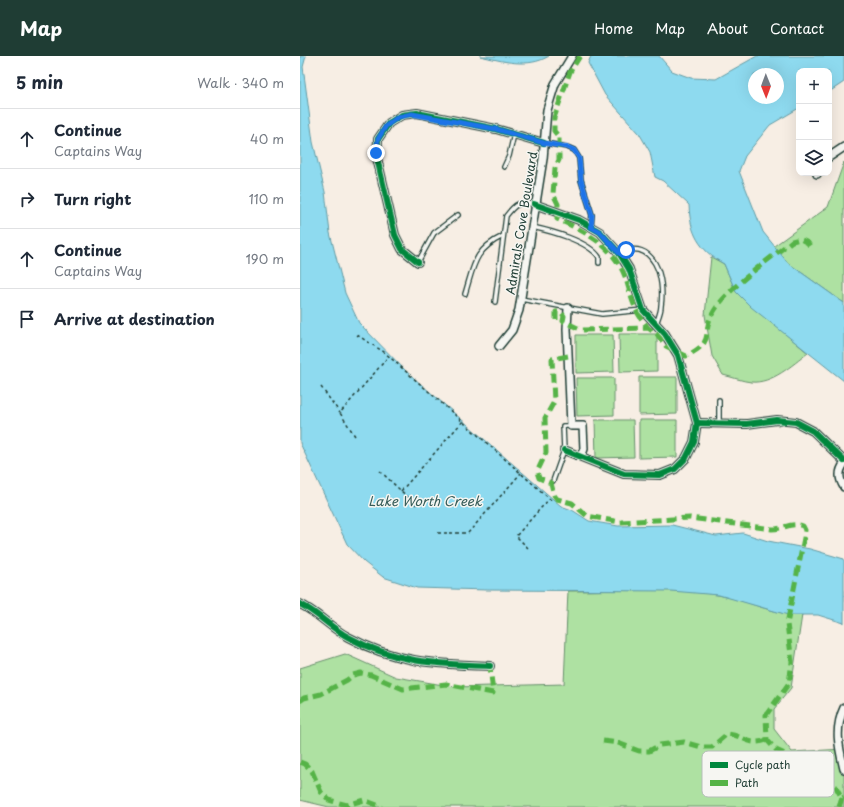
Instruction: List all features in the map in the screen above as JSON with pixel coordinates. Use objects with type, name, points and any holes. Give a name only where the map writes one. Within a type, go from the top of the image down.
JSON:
[{"type":"street","name":"Admirals Cove Boulevard","points":[[499,346],[509,334],[516,320],[521,299],[550,100],[558,79],[572,56]]},
{"type":"street","points":[[418,262],[402,249],[391,224],[376,153],[377,144],[383,130],[398,117],[417,113],[496,129],[544,143]]},
{"type":"street","points":[[832,155],[844,147]]},
{"type":"street","points":[[534,204],[579,220],[600,232],[619,253],[629,269],[643,310],[665,334],[678,355],[683,366],[697,423],[694,442],[686,458],[675,469],[660,475],[624,474],[613,471],[564,450]]},
{"type":"street","points":[[568,308],[567,329],[571,426],[583,426],[584,450],[581,456]]},
{"type":"street","points":[[697,423],[747,424],[777,420],[796,422],[813,431],[844,461]]},
{"type":"street","points":[[844,464],[840,470],[840,480],[844,487]]},
{"type":"street","points":[[300,604],[346,636],[384,653],[417,662],[490,666]]},
{"type":"street","points":[[844,708],[840,718],[838,739],[844,770]]},
{"type":"lane","points":[[504,167],[509,156],[514,134]]},
{"type":"lane","points":[[544,143],[567,147],[574,150],[579,158],[581,180],[592,215],[591,227]]},
{"type":"lane","points":[[495,302],[506,216],[513,207],[521,202],[534,204]]},
{"type":"lane","points":[[418,262],[434,233],[458,215]]},
{"type":"lane","points":[[531,227],[570,238],[590,248],[599,257],[600,263]]},
{"type":"lane","points":[[465,294],[477,255],[491,242],[503,236]]},
{"type":"lane","points":[[619,253],[636,249],[646,252],[653,258],[659,271],[662,288],[661,307],[656,325]]},
{"type":"lane","points":[[521,299],[602,314],[643,310]]},
{"type":"lane","points":[[719,400],[719,424]]},
{"type":"lane","points":[[553,481],[564,450],[563,426],[571,426]]},
{"type":"path","points":[[357,335],[389,356],[550,499],[516,536],[528,548]]},
{"type":"path","points":[[340,413],[389,356]]},
{"type":"path","points":[[320,387],[355,436]]},
{"type":"path","points":[[401,491],[463,421]]},
{"type":"path","points":[[380,471],[416,505]]},
{"type":"path","points":[[438,533],[468,533],[521,473]]},
{"type":"green space","points":[[844,162],[844,303],[788,263],[774,246],[828,207]]},
{"type":"green space","points":[[711,257],[724,264],[736,292],[808,353],[781,373],[767,380],[751,382],[723,375],[712,356],[705,315]]},
{"type":"green space","points":[[619,334],[657,334],[657,371],[620,372]]},
{"type":"green space","points":[[576,335],[613,335],[614,372],[576,373]]},
{"type":"green space","points":[[639,377],[677,377],[677,414],[639,415]]},
{"type":"green space","points":[[576,378],[614,378],[614,415],[577,416]]},
{"type":"green space","points":[[595,420],[633,420],[634,457],[596,458]]},
{"type":"green space","points":[[639,420],[677,420],[677,457],[639,458]]},
{"type":"green space","points":[[568,591],[681,591],[729,597],[781,613],[802,615],[791,688],[774,709],[774,729],[791,751],[702,751],[702,797],[834,797],[834,751],[809,751],[844,749],[844,807],[329,807],[300,800],[300,668],[345,654],[396,677],[455,687],[564,684]]},
{"type":"water","name":"Lake Worth Creek","points":[[300,56],[306,56],[303,67],[313,142],[325,192],[330,233],[345,293],[359,323],[407,372],[561,506],[572,510],[589,521],[618,526],[672,525],[716,536],[743,533],[768,541],[810,549],[844,559],[844,623],[818,615],[788,615],[719,595],[671,591],[417,588],[383,577],[364,562],[347,544],[300,443]]},
{"type":"water","points":[[480,56],[549,56],[532,62],[515,63]]},
{"type":"water","points":[[591,56],[659,56],[672,71],[691,78],[716,79],[757,56],[844,56],[844,82],[832,90],[832,68],[796,68],[796,110],[770,125],[745,156],[739,171],[763,232],[788,263],[844,303],[844,381],[751,307],[736,292],[724,264],[708,253],[698,240],[691,224],[689,205],[663,181],[655,177],[650,152],[639,133],[605,95],[588,63]]},
{"type":"marked path","points":[[580,56],[570,72],[554,118],[554,131],[559,137],[559,160],[555,168],[553,194],[558,204],[557,219],[584,232],[601,243],[608,250],[620,266],[625,276],[636,310],[648,328]]},
{"type":"marked path","points":[[556,320],[556,312],[561,312],[564,316],[563,321],[582,330],[648,328],[657,334],[666,346],[686,356],[696,350],[705,341],[709,320],[713,313],[719,304],[738,284],[792,241],[800,239],[808,243],[812,249]]},
{"type":"marked path","points":[[568,356],[552,359],[554,402],[545,418],[546,453],[537,472],[539,478],[551,483],[554,495],[557,499],[572,503],[587,516],[620,522],[690,518],[772,529],[791,525],[803,526],[805,530],[804,538],[787,624],[792,662],[789,683],[766,715],[767,740],[778,751]]},
{"type":"marked path","points":[[300,701],[304,698],[321,694],[347,680],[353,675],[361,673],[371,675],[403,689],[446,684],[493,693],[490,666]]},
{"type":"marked path","points":[[603,741],[618,743],[639,751],[649,751],[660,745],[684,742],[701,747],[712,747],[727,734],[738,736],[754,742],[767,740]]},
{"type":"marked path","points":[[300,762],[305,764],[312,771],[321,792],[329,800],[347,805],[364,800],[382,807]]},
{"type":"marked path","points":[[834,783],[842,798],[844,797]]},
{"type":"marked path","points":[[839,807],[842,798]]},
{"type":"cycle path","points":[[418,262],[402,249],[395,235],[377,158],[378,139],[389,123],[402,115],[417,113],[496,129],[544,143]]},
{"type":"cycle path","points":[[534,204],[579,220],[600,232],[619,253],[629,269],[643,310],[665,334],[678,355],[697,423],[694,442],[686,458],[675,469],[660,475],[624,474],[564,450]]},
{"type":"cycle path","points":[[697,423],[747,424],[777,420],[796,422],[813,431],[844,461]]},
{"type":"cycle path","points":[[300,604],[348,637],[365,646],[383,652],[400,657],[434,663],[490,666]]},
{"type":"route","points":[[376,153],[378,139],[389,123],[398,117],[417,113],[496,129],[544,143],[567,147],[574,150],[579,158],[581,180],[591,209],[591,227],[600,232],[619,253],[626,250]]}]
